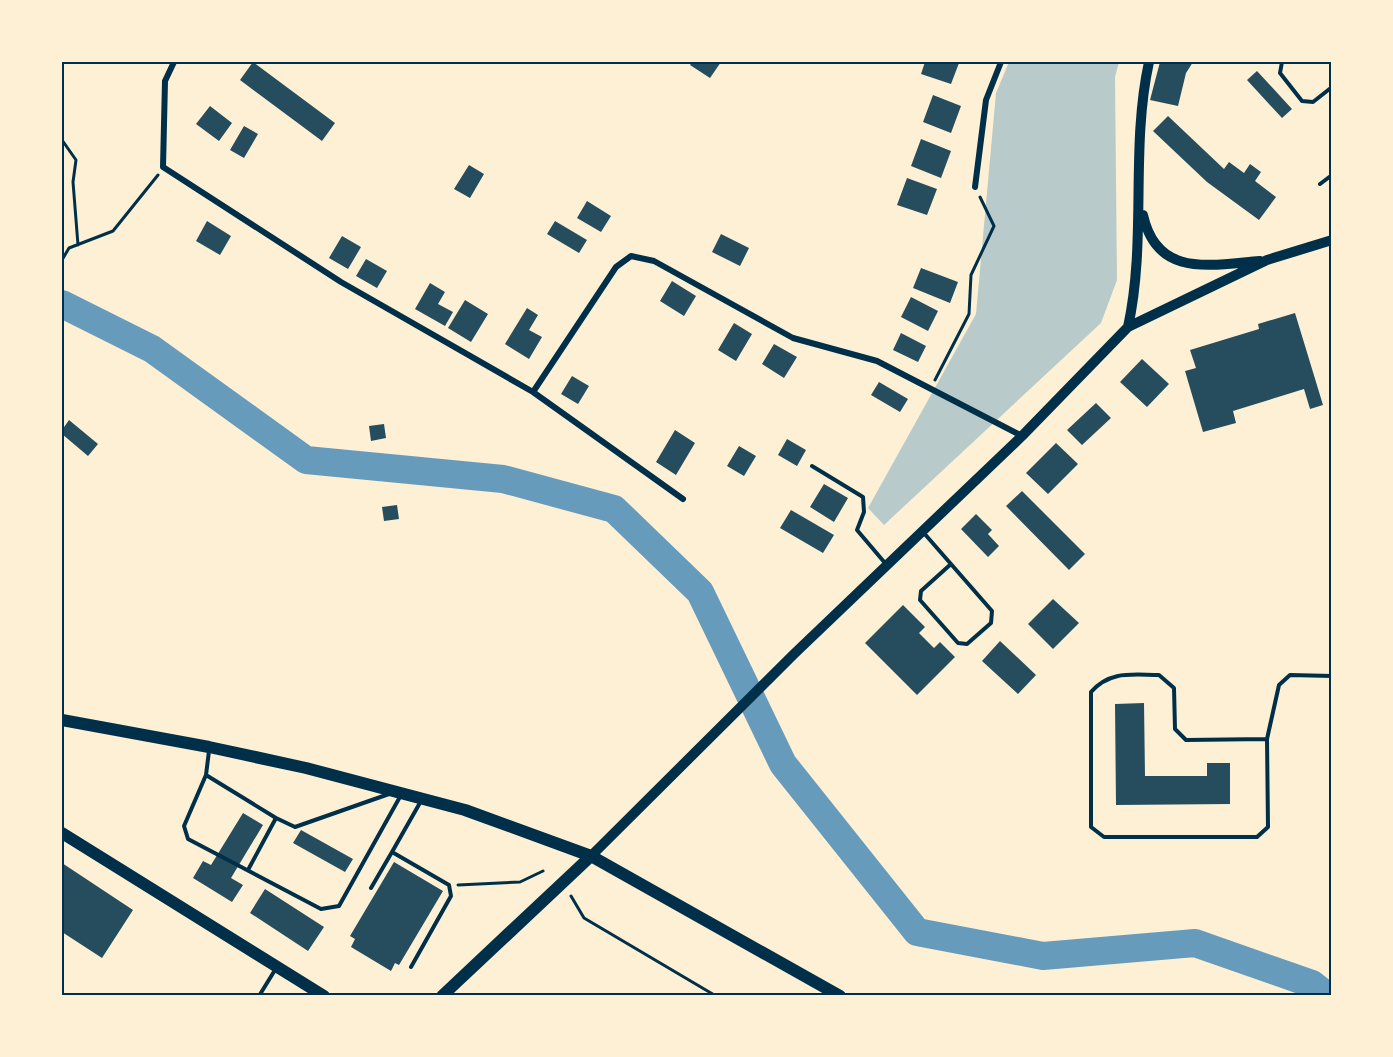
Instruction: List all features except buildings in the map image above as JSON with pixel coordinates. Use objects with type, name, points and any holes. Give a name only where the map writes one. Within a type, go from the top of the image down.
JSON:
[{"type":"main road","points":[[1128,327],[1136,293],[1141,97],[1149,62]]},
{"type":"main road","points":[[1140,203],[1146,228],[1157,250],[1173,259],[1193,265],[1267,260]]},
{"type":"main road","points":[[442,996],[591,856],[794,654],[1022,436],[1128,327],[1267,260],[1332,240]]},
{"type":"main road","points":[[62,720],[209,747],[401,791],[465,810],[591,856],[840,996]]},
{"type":"main road","points":[[62,833],[324,996]]},
{"type":"street","points":[[174,62],[165,81],[164,167],[341,282],[533,392],[683,499]]},
{"type":"street","points":[[975,187],[986,100],[1001,62]]},
{"type":"street","points":[[533,392],[616,267],[631,256],[654,261],[793,338],[877,361],[1022,436]]},
{"type":"lane","points":[[1282,62],[1280,73],[1302,101],[1313,102],[1332,87]]},
{"type":"lane","points":[[1320,184],[1332,175]]},
{"type":"lane","points":[[812,466],[863,497],[864,513],[857,530],[887,565]]},
{"type":"lane","points":[[922,531],[951,564],[992,611],[991,623],[966,644],[958,643],[920,600],[921,591],[951,564]]},
{"type":"lane","points":[[1267,739],[1186,740],[1175,729],[1174,688],[1159,675],[1115,676],[1100,681],[1092,692],[1091,827],[1104,837],[1257,837],[1268,827],[1267,739],[1279,686],[1290,675],[1332,676]]},
{"type":"lane","points":[[209,747],[206,775],[184,826],[188,839],[321,909],[339,906],[401,791]]},
{"type":"lane","points":[[206,775],[276,818],[295,827],[401,791]]},
{"type":"lane","points":[[371,888],[423,798]]},
{"type":"lane","points":[[248,870],[276,818]]},
{"type":"lane","points":[[392,852],[449,885],[451,896],[411,968]]},
{"type":"lane","points":[[259,996],[277,966]]},
{"type":"path","points":[[62,141],[76,160],[73,182],[78,245]]},
{"type":"path","points":[[62,260],[69,248],[113,231],[164,167]]},
{"type":"path","points":[[930,389],[969,314],[971,275],[994,226],[975,187]]},
{"type":"path","points":[[449,885],[520,882],[543,871]]},
{"type":"path","points":[[571,896],[584,918],[716,996]]},
{"type":"shaded area","points":[[1009,62],[1119,62],[1115,77],[1117,280],[1101,323],[884,525],[868,508],[976,314],[996,93]]},
{"type":"waterway","points":[[62,304],[152,349],[306,460],[503,479],[614,509],[700,592],[783,764],[917,932],[1043,956],[1195,943],[1312,984],[1327,996]]}]
